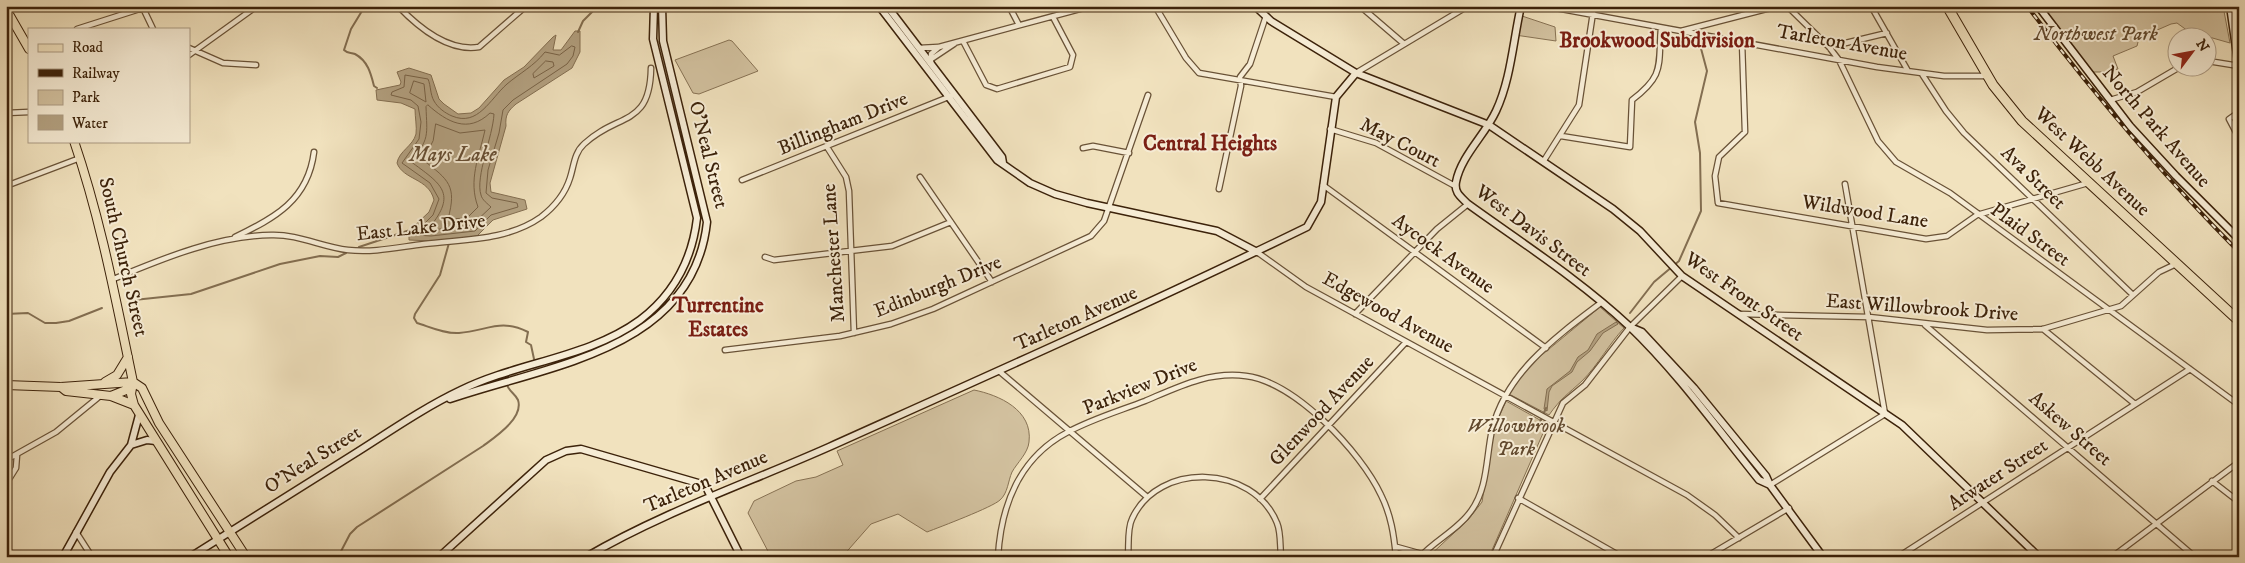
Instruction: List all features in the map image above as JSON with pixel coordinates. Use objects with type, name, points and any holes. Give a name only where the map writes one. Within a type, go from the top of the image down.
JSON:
[{"type":"highway","name":"West Webb Avenue","points":[[1947,6],[1988,76],[2022,121],[2239,321]]},
{"type":"main road","points":[[6,9],[28,46]]},
{"type":"main road","name":"South Church Street","points":[[74,142],[98,216],[133,382],[131,394],[134,405],[229,557]]},
{"type":"main road","points":[[101,383],[117,375],[128,358]]},
{"type":"main road","points":[[101,395],[105,390],[122,382]]},
{"type":"main road","points":[[6,385],[61,387],[133,382]]},
{"type":"main road","points":[[111,396],[126,390],[133,382]]},
{"type":"main road","name":"South Church Street","points":[[133,382],[142,388],[159,423],[246,557]]},
{"type":"main road","points":[[61,387],[66,391],[111,396],[134,405]]},
{"type":"street","points":[[80,28],[149,6]]},
{"type":"street","points":[[190,54],[257,6]]},
{"type":"street","points":[[398,6],[416,24],[459,48],[470,50],[479,47],[524,7]]},
{"type":"street","name":"O'Neal Street","points":[[190,557],[217,538],[425,408],[485,379],[580,349],[617,334],[653,309],[683,274],[695,244],[697,218],[653,38],[654,6]]},
{"type":"street","name":"O'Neal Street","points":[[425,408],[493,384],[582,358],[614,346],[661,312],[687,282],[701,255],[707,222],[663,41],[662,6]]},
{"type":"street","name":"Edgewood Avenue","points":[[879,6],[930,63],[948,97],[997,160],[1003,162],[1040,188],[1068,199],[1192,224],[1217,232],[1257,252],[1306,287],[1687,495],[1715,515],[1739,538]]},
{"type":"street","name":"Edgewood Avenue","points":[[887,6],[1002,157],[1003,162]]},
{"type":"street","points":[[1009,6],[1019,26]]},
{"type":"street","points":[[919,48],[954,44],[1091,6]]},
{"type":"street","points":[[1154,6],[1196,71],[1241,81],[1336,97]]},
{"type":"street","points":[[1360,6],[1403,42]]},
{"type":"street","points":[[1457,6],[1462,10]]},
{"type":"street","name":"Tarleton Avenue","points":[[586,557],[617,539],[712,496],[793,463],[999,371],[1257,252],[1310,224],[1321,202],[1336,97],[1356,73],[1403,42],[1468,6]]},
{"type":"street","name":"West Davis Street","points":[[1521,6],[1504,93],[1489,126],[1463,165],[1455,186],[1456,192],[1468,204],[1602,302],[1630,327],[1686,389],[1759,480],[1770,484],[1823,557]]},
{"type":"street","name":"Tarleton Avenue","points":[[1545,6],[1922,74],[1988,76]]},
{"type":"street","points":[[1543,162],[1579,105],[1594,6]]},
{"type":"street","points":[[1680,31],[1778,6]]},
{"type":"street","name":"Plaid Street","points":[[1787,6],[1839,60],[1870,127],[1886,152],[1906,170],[1950,193],[1977,215],[2239,404]]},
{"type":"street","points":[[1871,6],[1908,71]]},
{"type":"street","name":"North Park Avenue","points":[[2038,6],[2108,100],[2175,177],[2239,239]]},
{"type":"street","points":[[2218,63],[2238,67],[2230,6]]},
{"type":"street","name":"West Front Street","points":[[1256,7],[1266,16],[1356,73],[1489,126],[1628,220],[1679,274],[1912,434],[2038,557]]},
{"type":"street","points":[[143,8],[153,28]]},
{"type":"street","points":[[1219,189],[1241,81],[1240,77],[1250,64],[1266,16]]},
{"type":"street","points":[[963,41],[986,85],[991,89],[1002,88],[1070,67],[1074,55],[1053,17]]},
{"type":"street","points":[[1561,136],[1630,147],[1632,100],[1648,88],[1657,77],[1661,28]]},
{"type":"street","points":[[1829,48],[1888,33]]},
{"type":"street","name":"Wildwood Lane","points":[[1742,42],[1745,132],[1738,141],[1722,152],[1717,160],[1718,202],[1917,238],[1936,238],[1952,233],[1977,215],[2088,183]]},
{"type":"street","points":[[930,63],[954,44]]},
{"type":"street","points":[[930,63],[931,54],[939,47]]},
{"type":"street","points":[[190,48],[222,64],[256,65]]},
{"type":"street","name":"East Lake Drive","points":[[111,280],[180,253],[232,239],[287,236],[355,251],[378,250],[494,236],[528,225],[540,217],[563,194],[570,178],[575,156],[584,144],[626,120],[642,108],[651,91],[651,68]]},
{"type":"street","name":"Ava Street","points":[[1922,74],[1955,123],[2133,295]]},
{"type":"street","points":[[2108,100],[2123,98],[2137,92],[2168,74]]},
{"type":"street","name":"Billingham Drive","points":[[742,180],[955,95]]},
{"type":"street","name":"Edinburgh Drive","points":[[725,350],[854,333],[910,318],[1091,236],[1104,222],[1148,95]]},
{"type":"street","points":[[6,113],[28,112]]},
{"type":"street","points":[[2239,112],[2232,115],[2229,122],[2239,138]]},
{"type":"street","name":"May Court","points":[[1330,129],[1354,135],[1377,144],[1419,170],[1455,186]]},
{"type":"street","points":[[1083,148],[1093,146],[1128,153]]},
{"type":"street","name":"Manchester Lane","points":[[827,147],[846,177],[849,191],[854,333]]},
{"type":"street","points":[[232,239],[267,222],[293,202],[308,182],[314,167],[314,152]]},
{"type":"street","points":[[6,186],[80,158]]},
{"type":"street","points":[[920,177],[992,282]]},
{"type":"street","points":[[1770,484],[1885,414],[1845,184]]},
{"type":"street","name":"Aycock Avenue","points":[[1322,185],[1546,348]]},
{"type":"street","points":[[1355,314],[1437,229],[1468,204]]},
{"type":"street","points":[[765,257],[774,260],[851,252],[905,242],[951,222]]},
{"type":"street","name":"East Willowbrook Drive","points":[[1736,314],[1869,317],[1987,330],[2043,329],[2110,311],[2133,295],[2159,272],[2176,264]]},
{"type":"street","points":[[1493,557],[1518,498],[1563,403],[1585,385],[1630,327],[1679,274]]},
{"type":"street","points":[[1397,547],[1421,555],[1464,519],[1475,505],[1483,484],[1493,427],[1504,396],[1520,373],[1546,348],[1602,302]]},
{"type":"street","name":"Askew Street","points":[[1924,324],[2195,557]]},
{"type":"street","points":[[2043,329],[2135,404]]},
{"type":"street","name":"Glenwood Avenue","points":[[1260,499],[1406,342]]},
{"type":"street","name":"Atwater Street","points":[[1898,557],[2190,369]]},
{"type":"street","points":[[999,371],[1146,496]]},
{"type":"street","name":"Parkview Drive","points":[[998,557],[1001,520],[1006,504],[1020,475],[1043,449],[1070,431],[1198,378],[1222,374],[1247,376],[1269,382],[1291,395],[1352,450],[1373,480],[1391,519],[1397,547],[1396,557]]},
{"type":"street","points":[[6,460],[77,418],[101,395]]},
{"type":"street","points":[[62,557],[110,472],[130,445],[139,415]]},
{"type":"street","points":[[130,445],[147,440],[156,441]]},
{"type":"street","points":[[439,557],[546,460],[567,450],[587,449],[705,485],[741,557]]},
{"type":"street","points":[[6,484],[16,468],[17,455]]},
{"type":"street","points":[[2112,557],[2156,522],[2239,462]]},
{"type":"street","points":[[1128,557],[1127,531],[1138,506],[1146,496],[1172,480],[1203,475],[1216,476],[1240,484],[1260,499],[1268,508],[1278,529],[1281,557]]},
{"type":"street","points":[[2212,481],[2239,502]]},
{"type":"street","points":[[1518,498],[1622,557]]},
{"type":"street","points":[[1706,557],[1789,508]]},
{"type":"street","points":[[76,532],[92,557]]},
{"type":"green space","name":"Northwest Park","points":[[2040,6],[2223,6],[2230,43],[2218,40],[2218,28],[2184,28],[2177,23],[2171,24],[2139,38],[2137,46],[2113,56],[2118,69],[2107,72],[2089,72]]},
{"type":"green space","points":[[1519,15],[1555,27],[1556,41],[1515,35]]},
{"type":"green space","points":[[729,40],[732,41],[758,71],[699,94],[693,93],[675,60]]},
{"type":"green space","name":"Willowbrook Park","points":[[1600,307],[1624,328],[1588,375],[1561,400],[1549,415],[1509,394],[1520,373]]},
{"type":"green space","points":[[974,390],[994,396],[1012,406],[1026,421],[1029,431],[1027,450],[1012,472],[1003,497],[1000,500],[977,512],[927,532],[898,514],[871,524],[842,557],[771,557],[748,513],[754,501],[796,481],[816,477],[843,465],[837,451]]},
{"type":"green space","name":"Willowbrook Park","points":[[1506,401],[1547,424],[1489,557],[1428,557],[1468,520],[1482,502],[1494,428]]},
{"type":"water","name":"Mays Lake","points":[[575,31],[580,31],[580,52],[572,68],[516,104],[509,111],[506,119],[506,126],[490,183],[491,192],[525,200],[527,209],[493,220],[477,236],[431,241],[409,240],[409,231],[429,212],[434,200],[427,187],[400,169],[397,163],[400,155],[412,142],[416,134],[415,109],[401,103],[377,100],[376,90],[400,85],[401,82],[397,72],[409,68],[431,75],[439,99],[444,104],[458,114],[471,113],[479,108],[504,80],[524,67],[553,37],[556,35],[553,50],[561,50]]},
{"type":"water","points":[[1616,322],[1618,324],[1603,333],[1590,351],[1577,362],[1572,372],[1552,386],[1549,392],[1547,411],[1544,409],[1547,389],[1570,371],[1578,357],[1588,350],[1597,334]]},
{"type":"waterway","points":[[365,6],[351,29],[344,50],[355,54],[363,60],[370,72],[374,86],[377,88]]},
{"type":"waterway","points":[[578,32],[583,21],[598,6]]},
{"type":"waterway","points":[[1630,313],[1654,282],[1679,261],[1701,211],[1700,153],[1695,122],[1707,71],[1699,41],[1693,37]]},
{"type":"waterway","points":[[359,247],[413,229]]},
{"type":"waterway","points":[[449,243],[440,275],[415,314],[414,318],[417,323],[454,333],[501,326],[518,328],[528,332],[526,342],[531,345],[534,359]]},
{"type":"waterway","points":[[134,300],[191,294],[280,264],[320,256],[338,257],[346,253]]},
{"type":"waterway","points":[[6,314],[28,313],[45,323],[56,323],[69,321],[102,308]]},
{"type":"waterway","points":[[338,557],[350,534],[357,527],[483,446],[513,420],[519,407],[518,400],[507,384]]},
{"type":"waterway","points":[[1540,422],[1546,408]]},
{"type":"railway","points":[[2027,6],[2129,133],[2210,223],[2239,252]]},
{"type":"district","name":"Brookwood Subdivision","points":[[1657,41]]},
{"type":"district","name":"Central Heights","points":[[1210,144]]},
{"type":"district","name":"Turrentine Estates","points":[[718,318]]}]
